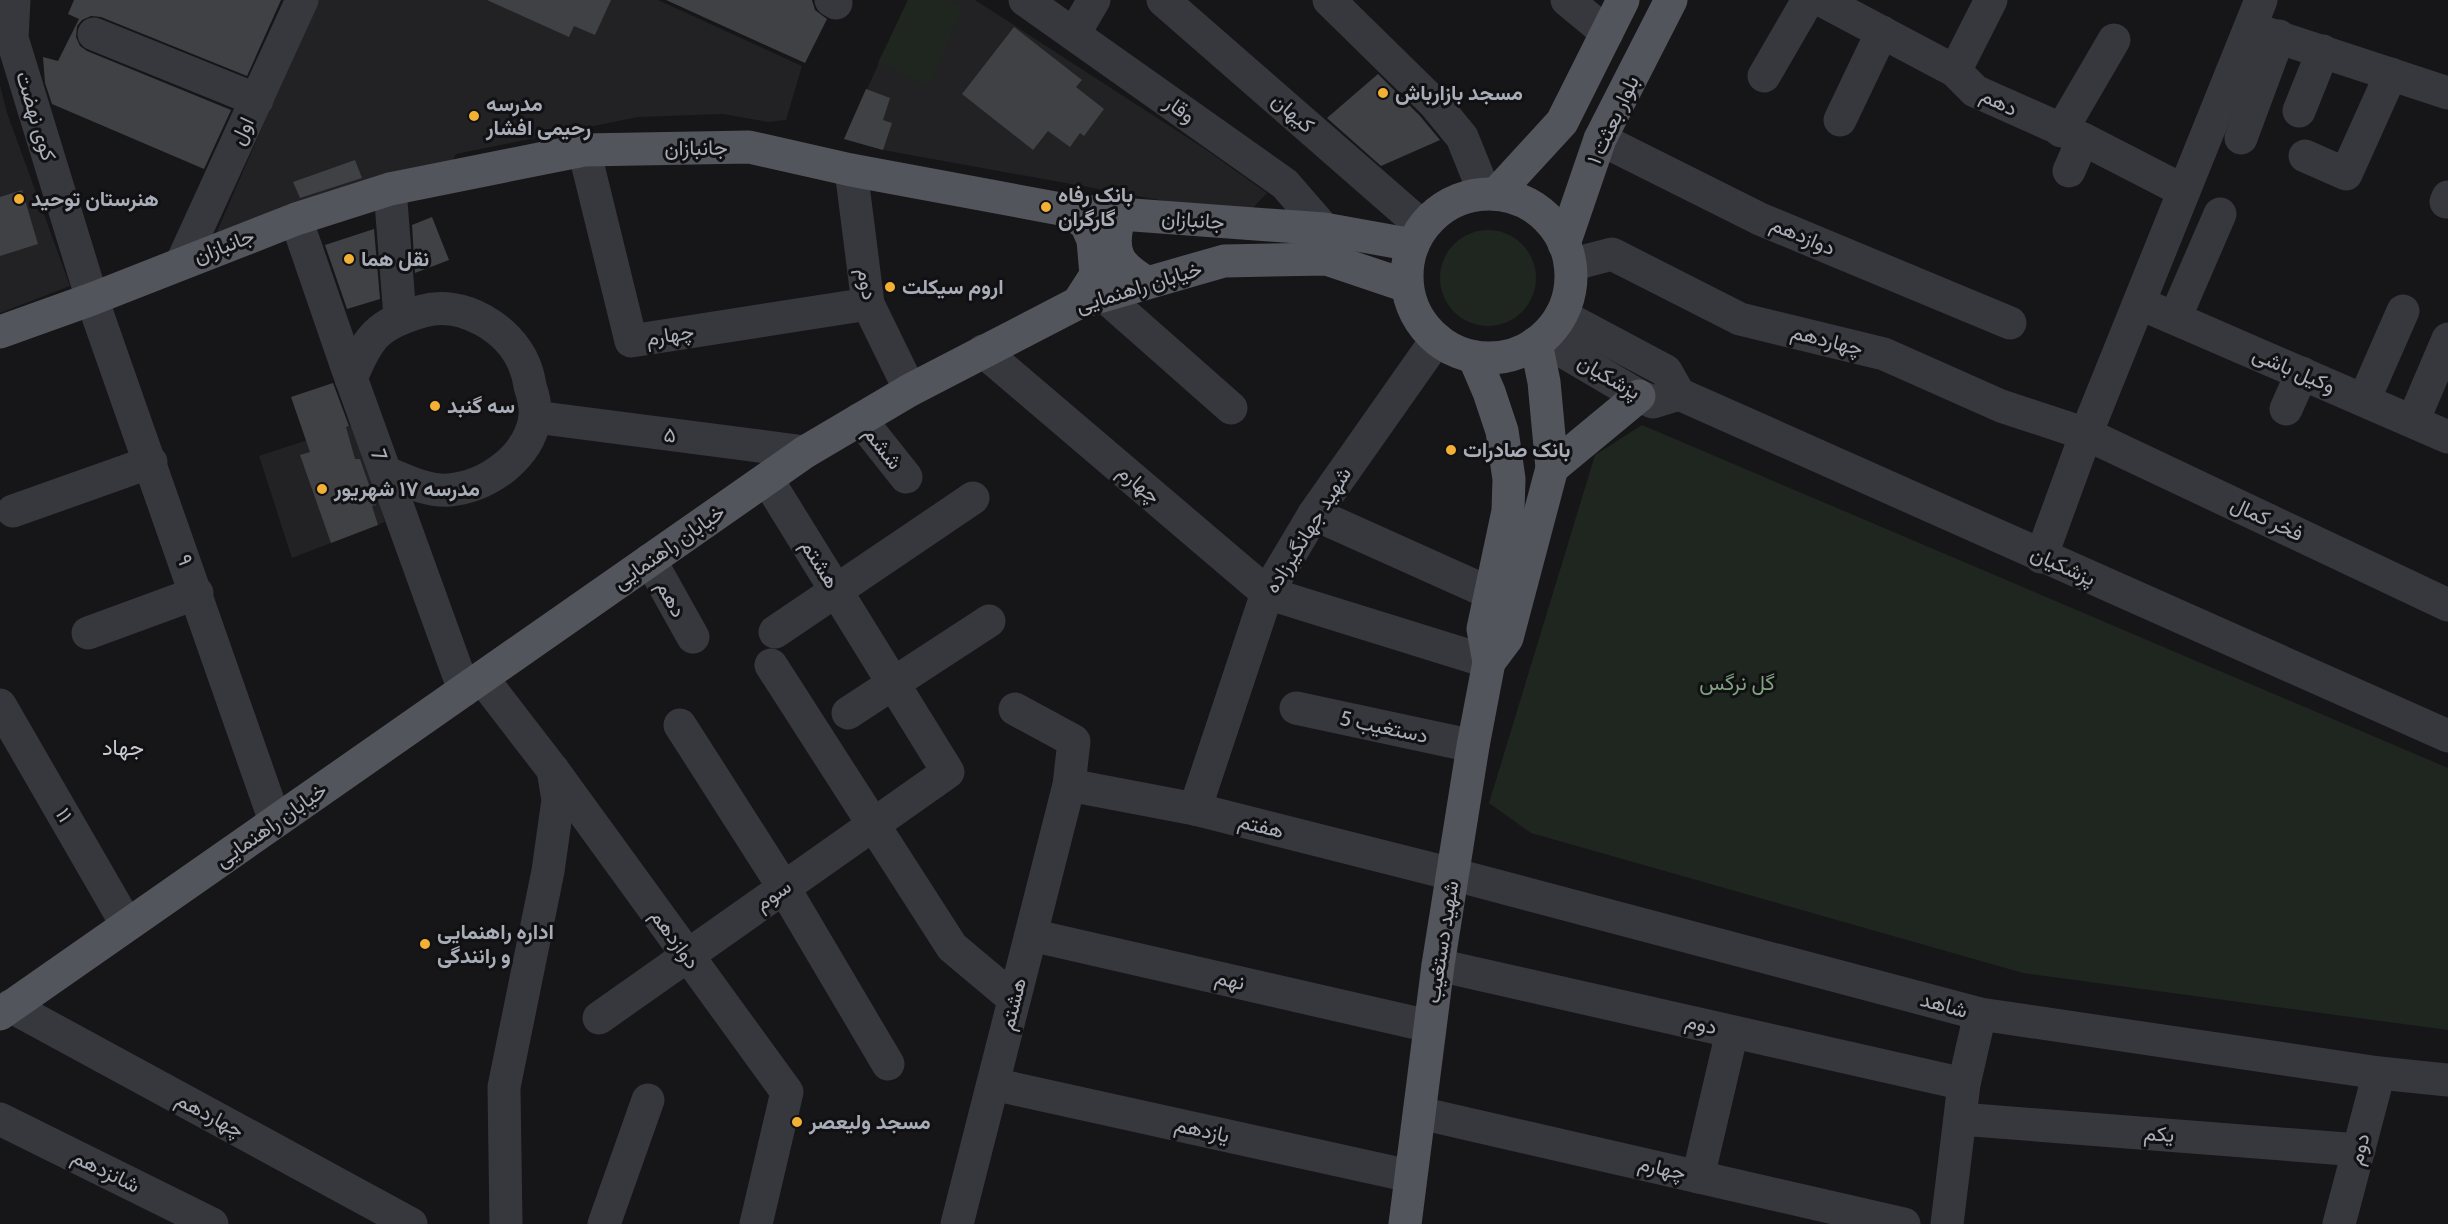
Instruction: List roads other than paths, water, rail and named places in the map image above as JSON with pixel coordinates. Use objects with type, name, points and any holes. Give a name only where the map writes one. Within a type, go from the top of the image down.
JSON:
[{"type":"main road","name":"بلوار بعثت ۱","points":[[1491,194],[1562,122],[1623,0]]},
{"type":"main road","name":"بلوار بعثت ۱","points":[[1567,254],[1600,139],[1671,0]]},
{"type":"main road","name":"جانبازان","points":[[0,332],[92,299],[296,219],[390,189],[584,150],[749,147],[851,170],[1066,210],[1418,236]]},
{"type":"main road","points":[[1491,194],[1517,199],[1536,210],[1552,225],[1567,254],[1567,299],[1546,332],[1513,354],[1487,358],[1474,357],[1454,350],[1437,339],[1423,324],[1412,306],[1407,286],[1407,265],[1418,236],[1436,214],[1450,203],[1467,197],[1491,194]]},
{"type":"main road","points":[[1066,210],[1086,224],[1093,240],[1096,275],[1091,299]]},
{"type":"main road","points":[[1127,215],[1118,222],[1114,239],[1116,252],[1129,273],[1146,282]]},
{"type":"main road","name":"خیابان راهنمایی","points":[[5,1010],[805,452],[910,390],[983,351],[1091,299],[1224,261],[1327,259],[1407,286]]},
{"type":"main road","points":[[1489,662],[1507,638],[1552,468],[1544,382],[1546,332]]},
{"type":"main road","points":[[1474,357],[1490,392],[1502,431],[1509,479],[1508,511],[1483,629],[1489,662]]},
{"type":"main road","points":[[1552,468],[1639,396]]},
{"type":"main road","name":"شهید دستغیب","points":[[1406,1224],[1410,1176],[1438,965],[1473,746],[1489,662]]},
{"type":"street","name":"کوی نهضت","points":[[14,0],[6,39],[92,299]]},
{"type":"street","name":"اول","points":[[182,262],[302,0]]},
{"type":"street","name":"وقار","points":[[1025,0],[1285,184],[1324,229]]},
{"type":"street","points":[[1074,34],[1094,0]]},
{"type":"street","name":"کیهان","points":[[1163,0],[1418,236]]},
{"type":"street","points":[[1567,0],[1607,33]]},
{"type":"street","points":[[1764,76],[1808,0]]},
{"type":"street","name":"دهم","points":[[1821,0],[1955,71],[1975,92],[2072,135],[2113,163],[2184,191]]},
{"type":"street","points":[[1955,71],[1991,0]]},
{"type":"street","points":[[1348,7],[1434,103],[1461,137],[1491,194]]},
{"type":"street","points":[[2263,21],[2323,51],[2448,93]]},
{"type":"street","points":[[2241,138],[2263,21]]},
{"type":"street","points":[[2041,557],[2086,434],[2184,191],[2263,21]]},
{"type":"street","points":[[1840,120],[1882,32]]},
{"type":"street","points":[[94,34],[257,100]]},
{"type":"street","points":[[2069,171],[2072,135],[2114,40]]},
{"type":"street","points":[[2299,111],[2323,51]]},
{"type":"street","points":[[2305,156],[2346,174],[2391,74]]},
{"type":"street","name":"دوازدهم","points":[[1600,139],[1760,219],[2010,323]]},
{"type":"street","name":"چهارم","points":[[584,150],[632,342],[868,304]]},
{"type":"street","name":"دوم","points":[[851,170],[868,304],[910,390]]},
{"type":"street","points":[[390,189],[400,317]]},
{"type":"street","points":[[2175,318],[2220,214]]},
{"type":"street","name":"7","points":[[296,219],[385,472],[473,684]]},
{"type":"street","name":"چهاردهم","points":[[1567,254],[1612,254],[1740,319],[1884,354],[2001,406],[2086,434]]},
{"type":"street","name":"۹","points":[[92,299],[197,593],[275,821]]},
{"type":"street","points":[[1091,299],[1231,408]]},
{"type":"street","name":"وکیل باشی","points":[[2139,303],[2448,436]]},
{"type":"street","points":[[351,379],[363,348],[380,330],[400,317],[428,310],[458,310],[485,321],[508,339],[524,364],[532,392],[535,417],[524,445],[505,468],[478,484],[449,490],[419,486],[385,472]]},
{"type":"street","points":[[2364,400],[2403,311]]},
{"type":"street","name":"پزشکیان","points":[[1546,332],[1639,396],[1653,402],[1679,394]]},
{"type":"street","name":"پزشکیان","points":[[1546,332],[1666,371],[1679,394],[2041,557],[2448,736]]},
{"type":"street","name":"شهید جهانگیرزاده","points":[[1195,809],[1267,593],[1314,514],[1437,339]]},
{"type":"street","points":[[2413,421],[2448,339]]},
{"type":"street","name":"چهارم","points":[[983,351],[1267,593]]},
{"type":"street","points":[[2286,409],[2302,373]]},
{"type":"street","name":"۵","points":[[535,417],[805,452]]},
{"type":"street","name":"ششم","points":[[860,419],[906,477]]},
{"type":"street","name":"فخر کمال","points":[[2086,434],[2448,605]]},
{"type":"street","points":[[13,511],[151,462]]},
{"type":"street","name":"هشتم","points":[[767,479],[948,772]]},
{"type":"street","points":[[775,632],[835,589],[973,498]]},
{"type":"street","points":[[1314,514],[1490,593]]},
{"type":"street","name":"دهم","points":[[650,560],[693,637]]},
{"type":"street","points":[[88,633],[197,593]]},
{"type":"street","points":[[1267,593],[1489,662]]},
{"type":"street","points":[[848,713],[989,621]]},
{"type":"street","points":[[771,665],[952,947],[1014,999]]},
{"type":"street","name":"دوازدهم","points":[[473,684],[553,770],[787,1092],[756,1224]]},
{"type":"street","name":"۱۱","points":[[0,705],[127,925]]},
{"type":"street","name":"دستغیب 5","points":[[1296,708],[1473,746]]},
{"type":"street","name":"هشتم","points":[[958,1224],[1069,785],[1074,741],[1015,710]]},
{"type":"street","points":[[680,725],[784,888],[888,1064]]},
{"type":"street","points":[[506,1224],[504,1087],[548,871],[558,800],[553,770]]},
{"type":"street","name":"سوم","points":[[599,1018],[948,772]]},
{"type":"street","name":"هفتم","points":[[1069,785],[1195,809],[1452,874]]},
{"type":"street","name":"شاهد","points":[[1452,874],[1980,1014],[2379,1073],[2448,1080]]},
{"type":"street","name":"نهم","points":[[1031,935],[1429,1026]]},
{"type":"street","name":"دوم","points":[[1438,965],[1964,1084]]},
{"type":"street","name":"چهاردهم","points":[[5,1010],[411,1224]]},
{"type":"street","points":[[1947,1224],[1964,1084],[1980,1014]]},
{"type":"street","points":[[1698,1177],[1732,1032]]},
{"type":"street","name":"دوم","points":[[2339,1224],[2379,1073]]},
{"type":"street","name":"یازدهم","points":[[993,1084],[1410,1176]]},
{"type":"street","points":[[604,1224],[648,1100]]},
{"type":"street","name":"چهارم","points":[[1420,1113],[1904,1224]]},
{"type":"street","name":"شانزدهم","points":[[0,1119],[212,1224]]},
{"type":"street","name":"یکم","points":[[1960,1119],[2359,1150]]},
{"type":"place","name":"مسجد بازارباش","points":[[1383,93]]},
{"type":"place","name":"مدرسه رحیمی افشار","points":[[474,116]]},
{"type":"place","name":"هنرستان توحید","points":[[19,199]]},
{"type":"place","name":"بانک رفاه گارگران","points":[[1046,207]]},
{"type":"place","name":"نقل هما","points":[[349,259]]},
{"type":"place","name":"اروم سیکلت","points":[[890,287]]},
{"type":"place","name":"سه گنبد","points":[[435,406]]},
{"type":"place","name":"بانک صادرات","points":[[1451,450]]},
{"type":"place","name":"مدرسه ۱۷ شهریور","points":[[322,489]]},
{"type":"place","name":"اداره راهنمایی و رانندگی","points":[[425,944]]},
{"type":"place","name":"مسجد ولیعصر","points":[[797,1122]]},
{"type":"district","name":"جهاد","points":[[123,747]]},
{"type":"park label","name":"گل نرگس","points":[[1737,683]]}]
